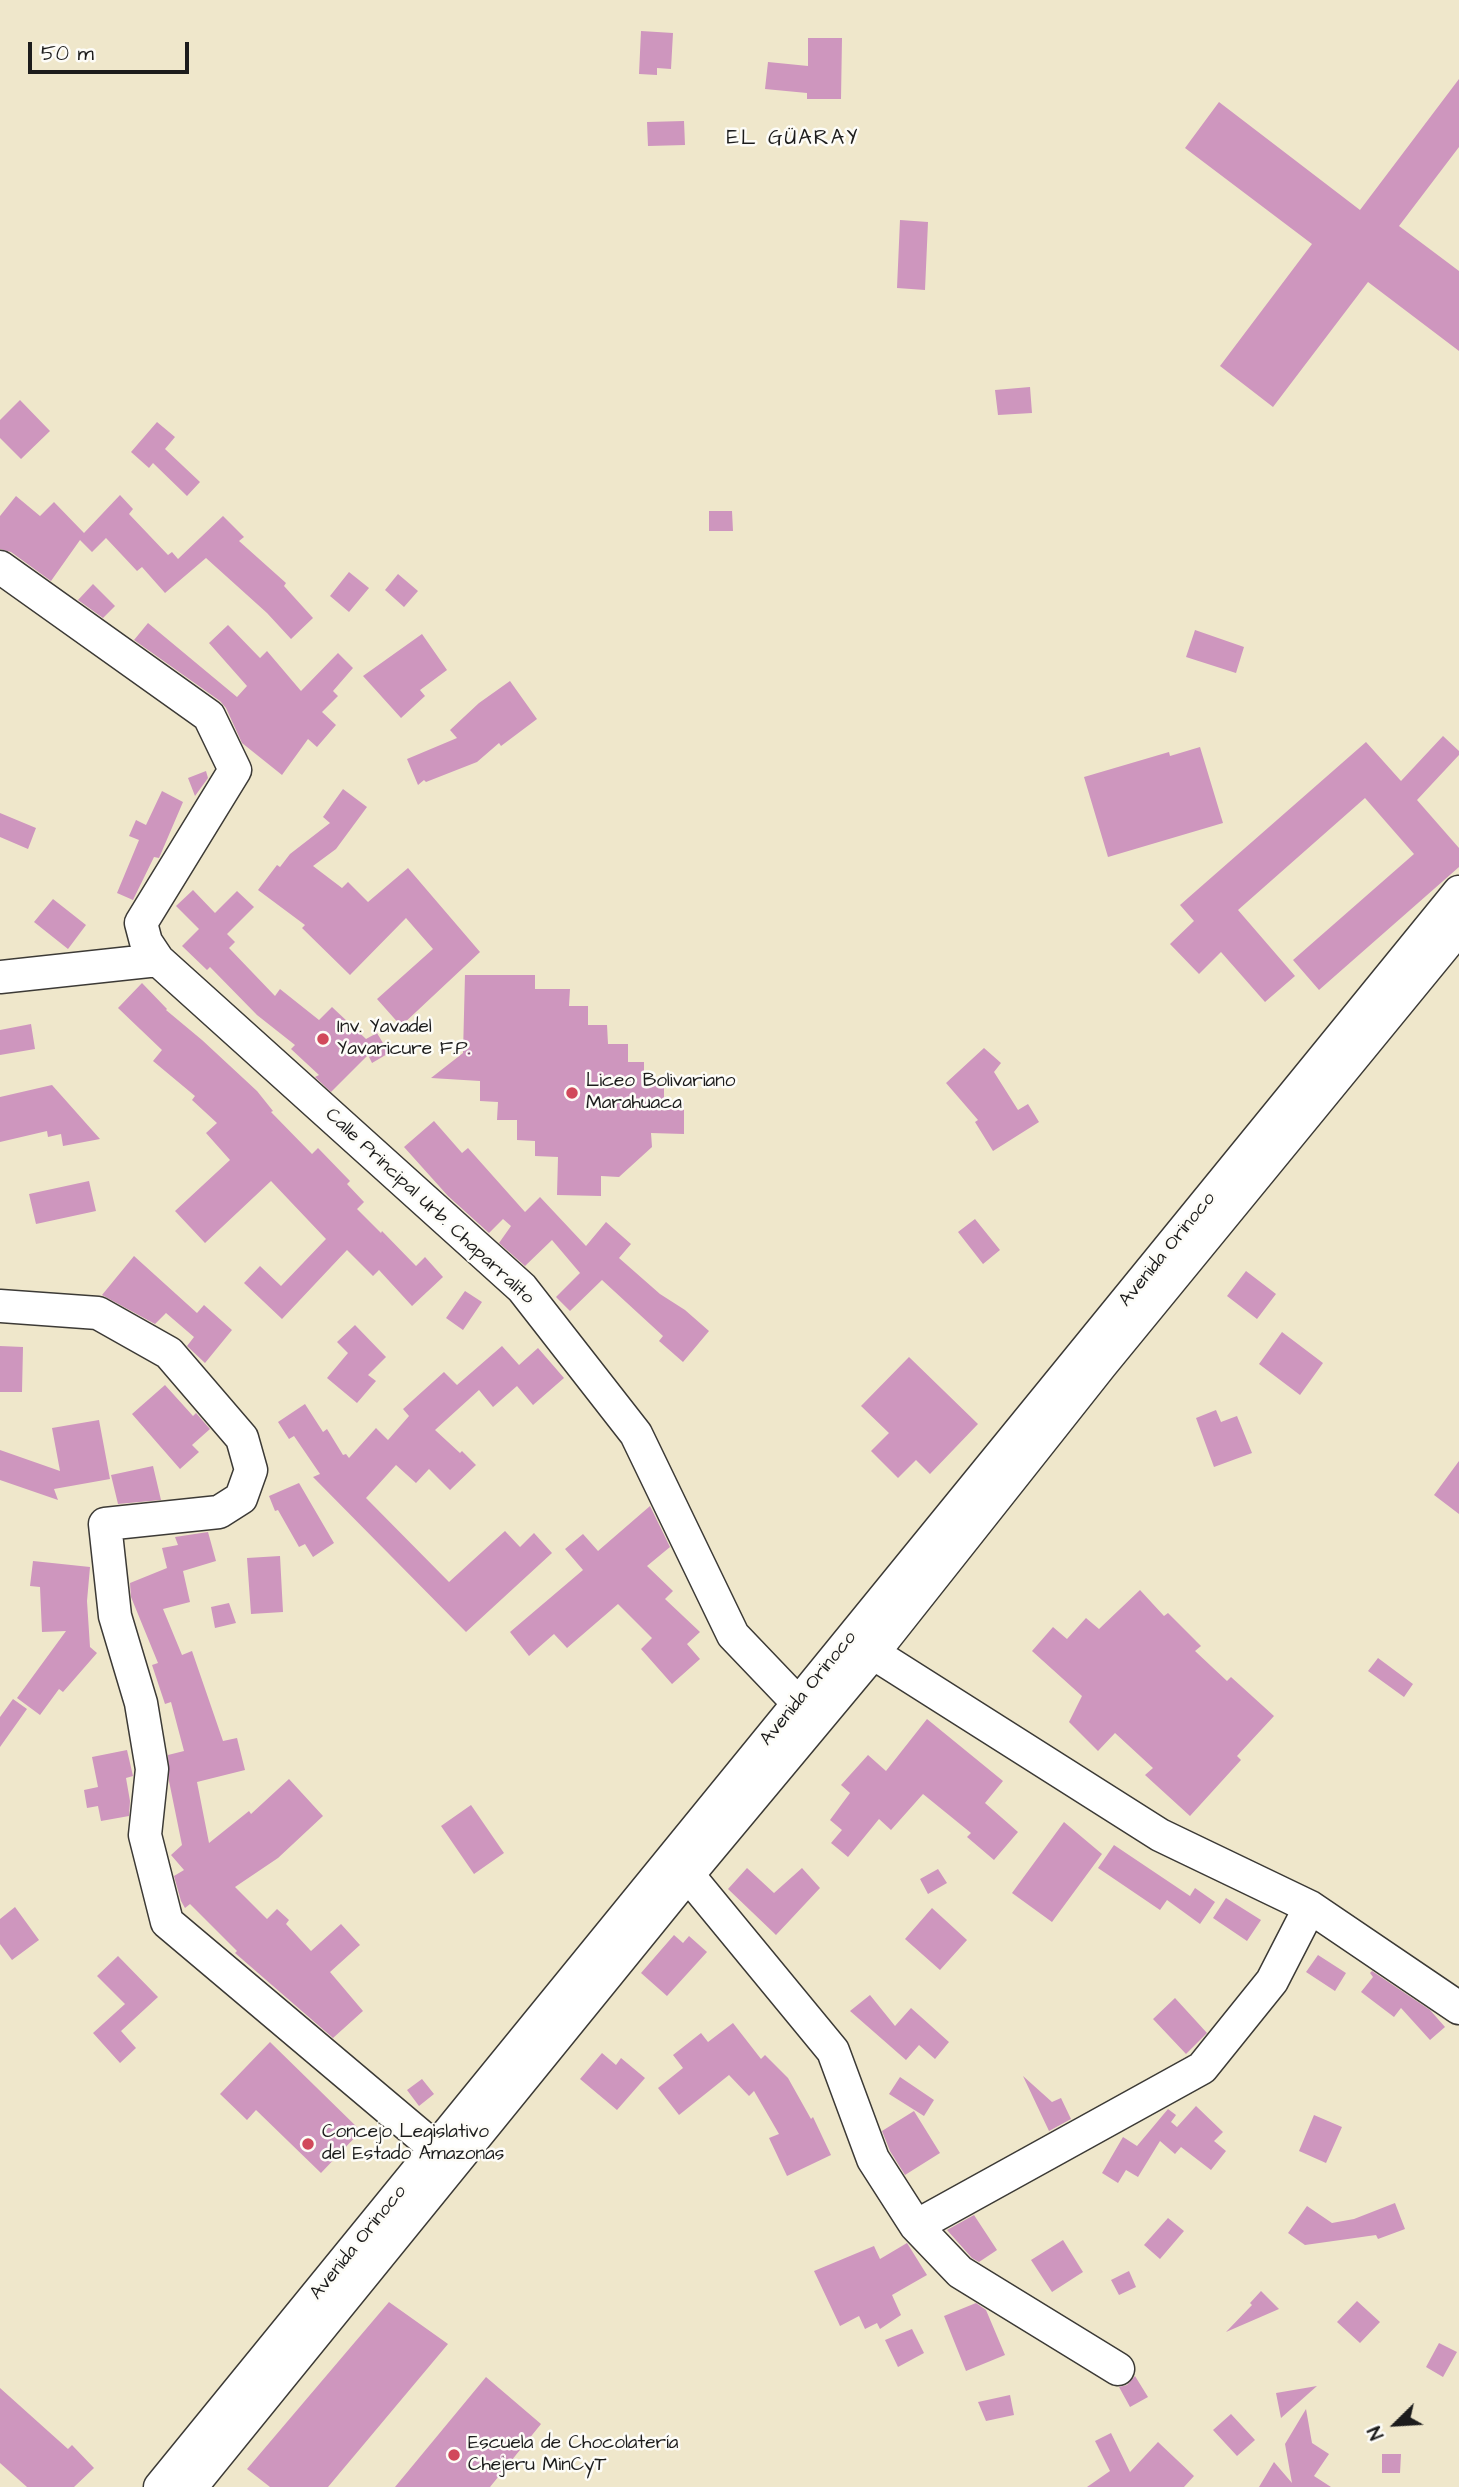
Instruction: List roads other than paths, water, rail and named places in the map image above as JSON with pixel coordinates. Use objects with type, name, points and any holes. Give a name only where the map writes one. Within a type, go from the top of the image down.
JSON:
[{"type":"street","points":[[0,567],[209,716],[235,769],[141,923],[146,942],[158,960],[0,977]]},
{"type":"street","name":"Avenida Orinoco","points":[[191,2487],[688,1875],[809,1711],[1459,892]]},
{"type":"street","name":"Avenida Orinoco","points":[[160,2487],[435,2148],[809,1711],[873,1653],[1101,1365],[1459,928]]},
{"type":"street","name":"Calle Principal Urb. Chaparralito","points":[[158,960],[522,1288],[636,1434],[733,1635],[809,1711]]},
{"type":"street","points":[[0,1306],[98,1312],[169,1353],[242,1438],[251,1470],[241,1498],[219,1512],[105,1524],[115,1616],[141,1703],[152,1769],[145,1835],[167,1923],[435,2148]]},
{"type":"street","points":[[873,1653],[1160,1835],[1310,1907],[1459,2008]]},
{"type":"street","points":[[688,1875],[833,2051],[873,2159],[916,2226],[960,2272],[1118,2369]]},
{"type":"street","points":[[916,2226],[1202,2068],[1272,1981],[1310,1907]]},
{"type":"place","name":"Inv. Yavadel Yavaricure F.P.","points":[[323,1039]]},
{"type":"place","name":"Liceo Bolivariano Marahuaca","points":[[572,1093]]},
{"type":"place","name":"Concejo Legislativo del Estado Amazonas","points":[[308,2144]]},
{"type":"place","name":"Escuela de Chocolatería Chejeru MinCyT","points":[[454,2455]]},
{"type":"district","name":"EL GÜARAY","points":[[793,140]]}]
